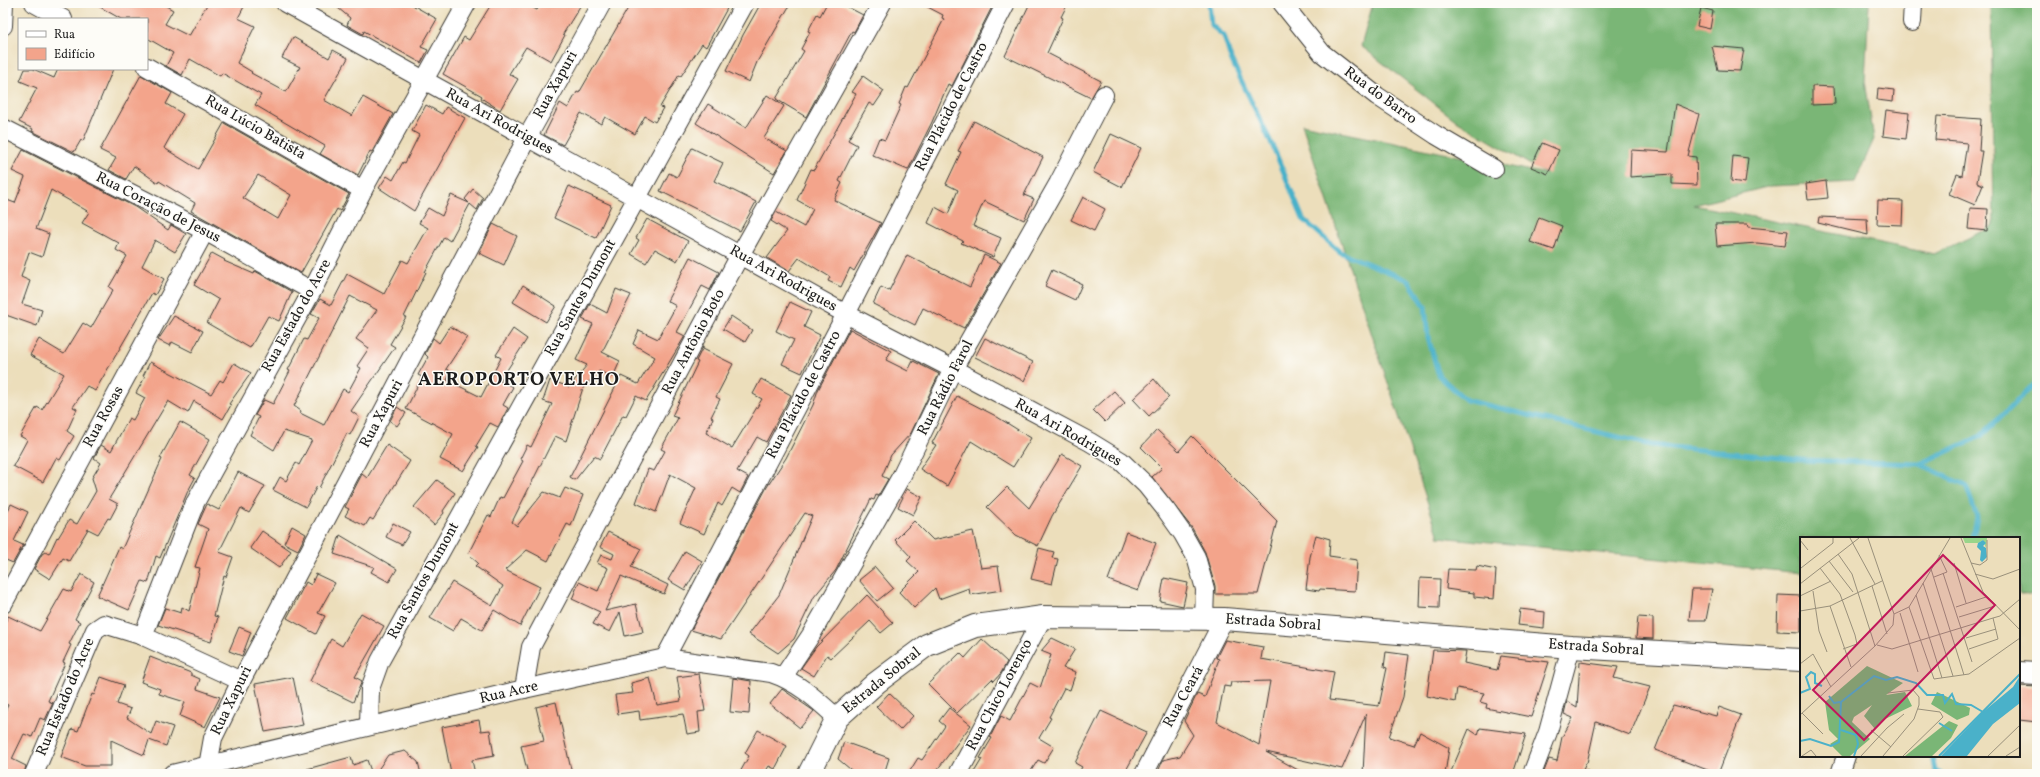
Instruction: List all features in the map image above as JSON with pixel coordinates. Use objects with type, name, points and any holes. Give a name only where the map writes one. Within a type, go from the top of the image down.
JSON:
[{"type":"street","points":[[3,26],[4,3]]},
{"type":"street","points":[[34,3],[60,18]]},
{"type":"street","name":"Rua Ari Rodrigues","points":[[284,3],[424,81],[528,136],[636,199],[846,314],[1090,442],[1121,461],[1146,485],[1183,534],[1196,557],[1214,619]]},
{"type":"street","name":"Rua Estado do Acre","points":[[34,774],[95,630],[104,624],[142,636],[195,503],[312,292],[363,190],[467,3]]},
{"type":"street","name":"Rua Xapuri","points":[[208,766],[213,738],[241,681],[528,136],[602,3]]},
{"type":"street","name":"Rua Santos Dumont","points":[[369,726],[370,689],[380,661],[745,3]]},
{"type":"street","name":"Rua Antônio Boto","points":[[524,689],[531,648],[740,255],[882,3]]},
{"type":"street","name":"Rua Plácido de Castro","points":[[666,658],[846,314],[1006,3]]},
{"type":"street","name":"Rua do Barro","points":[[1282,3],[1322,53],[1378,96],[1436,135],[1494,170]]},
{"type":"street","points":[[1912,22],[1913,3]]},
{"type":"street","name":"Rua Lúcio Batista","points":[[148,68],[363,190]]},
{"type":"street","name":"Rua Rádio Farol","points":[[783,677],[811,635],[902,475],[953,369],[1058,184],[1104,95]]},
{"type":"street","name":"Rua Coração de Jesus","points":[[3,128],[205,231],[312,292]]},
{"type":"street","name":"Rua Rosas","points":[[3,604],[205,231]]},
{"type":"street","name":"Estrada Sobral","points":[[809,774],[837,718],[876,682],[927,645],[975,626],[1043,617],[1214,619],[1571,647],[1800,660]]},
{"type":"street","name":"Rua Chico Lorenço","points":[[958,774],[1043,617]]},
{"type":"street","name":"Rua Ceará","points":[[1144,774],[1214,619]]},
{"type":"street","points":[[142,636],[241,681]]},
{"type":"street","points":[[1532,774],[1548,732],[1571,647]]},
{"type":"street","name":"Rua Acre","points":[[172,774],[524,689],[666,658],[771,673],[783,677],[807,691],[837,718]]},
{"type":"street","points":[[2020,673],[2037,674]]},
{"type":"street","points":[[1840,774],[1846,757]]},
{"type":"green space","points":[[1373,3],[1869,3],[1865,81],[1874,139],[1855,182],[1771,186],[1694,205],[1934,254],[1994,226],[1991,3],[2037,3],[2037,596],[2020,594],[2020,537],[1800,537],[1800,573],[1439,537],[1302,124],[1546,174],[1458,122],[1361,46]]},
{"type":"building","points":[[93,3],[161,3],[173,10],[165,24],[189,36],[208,3],[246,3],[238,18],[255,26],[237,63],[252,72],[251,73],[286,92],[300,67],[282,58],[293,37],[329,58],[333,50],[348,58],[324,100],[352,116],[363,97],[393,114],[372,152],[370,151],[358,175],[320,154],[325,146],[255,105],[261,95],[222,73],[220,76],[190,59],[182,75],[166,66],[173,53],[148,39],[148,18],[119,18]]},
{"type":"building","points":[[332,3],[409,3],[437,19],[421,47],[428,50],[421,63],[364,31],[363,34],[347,25],[350,18]]},
{"type":"building","points":[[492,3],[524,3],[537,10],[541,3],[582,3],[563,34],[565,35],[551,61],[526,47],[509,74],[518,79],[500,110],[481,98],[482,96],[443,74],[464,37],[469,40]]},
{"type":"building","points":[[631,3],[730,3],[706,47],[702,44],[681,76],[679,75],[660,107],[663,108],[655,122],[645,116],[635,134],[605,117],[601,124],[581,113],[563,145],[544,135],[560,103],[568,108],[577,92],[579,93]]},
{"type":"building","points":[[761,3],[791,3],[757,62],[749,82],[726,71],[743,35]]},
{"type":"building","points":[[827,3],[840,3],[863,15],[854,32],[852,31],[806,117],[776,99],[804,51],[801,49],[817,14],[820,16]]},
{"type":"building","points":[[920,3],[994,3],[952,86],[948,84],[932,122],[908,170],[872,155],[879,138],[885,140],[901,105],[899,104],[906,87],[908,88],[944,19],[942,18],[943,15]]},
{"type":"building","points":[[1030,3],[1068,3],[1047,53],[1101,81],[1091,98],[1005,56]]},
{"type":"building","points":[[1701,8],[1713,11],[1710,29],[1697,26]]},
{"type":"building","points":[[1712,46],[1744,49],[1740,71],[1718,70]]},
{"type":"building","points":[[25,70],[35,70],[54,78],[58,70],[113,70],[83,141],[81,140],[74,152],[32,131],[33,129],[19,122],[37,88],[20,81]]},
{"type":"building","points":[[141,75],[172,93],[166,104],[183,114],[164,148],[198,169],[224,123],[349,194],[340,211],[337,209],[301,273],[191,211],[195,203],[159,181],[158,183],[134,166],[126,179],[109,170],[116,158],[100,150]],"holes":[[[258,175],[291,195],[278,219],[243,198]]]},
{"type":"building","points":[[863,76],[884,91],[874,106],[869,103],[848,140],[857,145],[839,181],[842,183],[834,200],[881,223],[854,271],[850,268],[841,287],[828,281],[830,277],[799,258],[789,271],[767,258],[787,231],[771,221],[776,212],[804,227],[813,209],[797,200],[811,169],[814,170],[856,94],[852,92]]},
{"type":"building","points":[[1812,86],[1834,87],[1835,104],[1812,105]]},
{"type":"building","points":[[1878,88],[1894,90],[1893,102],[1877,100]]},
{"type":"building","points":[[767,95],[784,106],[764,138],[787,151],[774,173],[696,123],[708,104],[746,128]]},
{"type":"building","points":[[1675,104],[1699,114],[1688,156],[1696,157],[1697,185],[1672,184],[1672,174],[1630,177],[1631,150],[1668,152]]},
{"type":"building","points":[[426,105],[442,114],[446,107],[465,118],[414,211],[379,188],[387,176],[393,180],[403,162],[405,163],[419,135],[412,131]]},
{"type":"building","points":[[1886,110],[1909,113],[1906,139],[1883,136]]},
{"type":"building","points":[[1937,116],[1981,119],[1979,151],[1982,151],[1977,182],[1983,185],[1975,205],[1949,194],[1957,174],[1962,176],[1967,143],[1935,140]]},
{"type":"building","points":[[974,121],[1043,157],[1024,195],[1034,199],[1024,220],[984,201],[973,226],[1001,238],[993,257],[961,243],[963,241],[928,223],[935,207],[948,214],[958,190],[946,184],[961,152],[958,151]]},
{"type":"building","points":[[1111,134],[1141,148],[1122,187],[1093,172]]},
{"type":"building","points":[[1542,143],[1559,150],[1548,174],[1531,167]]},
{"type":"building","points":[[692,148],[723,163],[714,181],[756,202],[740,231],[660,191],[669,173],[677,177]]},
{"type":"building","points":[[23,150],[135,207],[168,230],[171,225],[186,234],[175,252],[155,240],[142,266],[164,279],[155,295],[152,293],[95,391],[87,386],[73,407],[77,409],[67,431],[74,436],[60,460],[56,458],[43,482],[13,466],[27,440],[20,436],[37,407],[42,410],[64,374],[30,355],[39,339],[64,354],[83,323],[91,328],[113,290],[109,287],[127,256],[116,250],[119,243],[82,223],[89,212],[51,190],[36,229],[49,234],[42,257],[29,252],[21,277],[30,281],[22,304],[42,310],[37,326],[3,314],[3,210],[7,200],[15,203],[25,177],[12,171]]},
{"type":"building","points":[[1733,156],[1748,158],[1745,183],[1731,181]]},
{"type":"building","points":[[1826,181],[1828,198],[1808,200],[1806,184]]},
{"type":"building","points":[[569,186],[611,205],[596,238],[554,218]]},
{"type":"building","points":[[473,189],[483,198],[477,210],[470,204],[450,241],[444,237],[425,272],[404,317],[406,317],[390,344],[395,347],[351,411],[359,417],[350,435],[347,433],[319,488],[317,486],[306,507],[273,490],[280,477],[286,481],[296,463],[299,465],[312,440],[284,431],[274,450],[250,435],[259,417],[255,415],[264,400],[273,404],[304,339],[307,340],[319,318],[311,314],[320,299],[331,305],[347,274],[384,294],[402,260],[408,263],[428,228],[419,223],[428,208],[442,216],[451,195],[469,203],[465,199]],"holes":[[[350,296],[377,310],[356,339],[369,348],[357,366],[361,368],[348,392],[343,389],[324,425],[300,413],[301,411],[294,406]]]},
{"type":"building","points":[[1083,197],[1105,209],[1094,231],[1071,220]]},
{"type":"building","points":[[1878,200],[1903,201],[1902,225],[1877,224]]},
{"type":"building","points":[[1970,208],[1988,209],[1987,231],[1968,229]]},
{"type":"building","points":[[1539,217],[1562,226],[1554,250],[1530,242]]},
{"type":"building","points":[[1819,217],[1867,219],[1868,235],[1818,223]]},
{"type":"building","points":[[647,219],[688,241],[677,261],[655,249],[646,263],[631,254],[639,240],[636,238]]},
{"type":"building","points":[[493,224],[517,236],[504,265],[479,253]]},
{"type":"building","points":[[1715,224],[1747,224],[1748,227],[1788,231],[1785,246],[1757,243],[1717,246]]},
{"type":"building","points":[[212,253],[225,260],[224,261],[254,274],[255,271],[292,292],[279,321],[268,316],[250,348],[207,323],[219,300],[194,285]]},
{"type":"building","points":[[907,255],[970,287],[984,255],[1001,263],[964,328],[923,308],[915,325],[873,304],[881,287],[889,291]]},
{"type":"building","points":[[690,257],[719,272],[710,290],[702,286],[677,332],[685,336],[646,401],[636,396],[626,416],[623,415],[600,459],[594,456],[575,480],[570,477],[621,376],[638,384],[655,357],[633,344],[639,330],[658,339],[676,306],[667,301]]},
{"type":"building","points":[[1052,270],[1082,284],[1075,300],[1045,286]]},
{"type":"building","points":[[523,285],[556,306],[546,322],[513,302]]},
{"type":"building","points":[[616,289],[631,295],[602,352],[620,361],[613,377],[599,371],[583,388],[566,441],[555,436],[512,522],[517,526],[544,492],[560,498],[565,488],[583,495],[571,526],[567,524],[548,561],[527,550],[505,570],[540,587],[520,626],[494,610],[482,630],[461,618],[453,631],[430,618],[452,582],[492,606],[503,586],[475,566],[478,563],[468,554],[488,515],[491,517],[500,497],[503,498],[523,461],[520,459],[527,445],[531,447],[552,404],[543,401],[550,380],[569,387],[587,365],[576,360],[593,324],[582,319],[590,304],[607,313]]},
{"type":"building","points":[[790,302],[811,312],[804,327],[820,335],[802,373],[782,364],[794,340],[776,331]]},
{"type":"building","points":[[174,316],[203,331],[192,352],[172,342],[170,346],[158,340]]},
{"type":"building","points":[[731,316],[752,330],[745,342],[723,329]]},
{"type":"building","points":[[450,326],[467,337],[446,369],[451,372],[447,380],[481,397],[501,358],[496,355],[513,329],[527,339],[500,381],[513,387],[503,405],[508,408],[498,427],[490,423],[476,446],[478,447],[463,471],[440,459],[453,434],[406,409],[422,377],[418,375],[428,357],[425,354],[433,338],[439,343]]},
{"type":"building","points":[[850,329],[891,351],[886,360],[908,371],[913,361],[939,374],[911,433],[891,455],[882,476],[888,479],[878,496],[876,495],[874,500],[871,499],[836,570],[814,597],[794,639],[778,653],[749,634],[779,595],[812,516],[805,513],[721,639],[691,630],[767,487],[786,458],[813,405],[818,390]]},
{"type":"building","points":[[985,338],[1033,362],[1024,381],[975,357]]},
{"type":"building","points":[[703,347],[703,349],[733,364],[716,397],[720,399],[711,417],[713,418],[706,433],[732,448],[762,399],[753,394],[761,379],[791,395],[766,442],[757,437],[737,471],[748,477],[740,493],[732,488],[722,506],[718,503],[704,534],[680,523],[696,488],[670,474],[656,512],[636,503],[648,469],[654,471],[665,451],[661,449],[678,418],[672,416],[698,362],[696,361]]},
{"type":"building","points":[[150,362],[211,394],[220,380],[223,382],[234,363],[251,373],[229,404],[231,405],[223,419],[194,401],[188,413],[168,401],[109,499],[118,504],[110,519],[108,518],[98,534],[88,529],[69,561],[63,558],[50,579],[34,569],[42,554],[45,552],[49,554],[57,537],[58,538],[69,520],[77,524],[96,491],[92,478],[101,463],[94,458],[101,445],[111,451],[129,418],[133,420],[145,398],[136,393],[145,377],[143,376]]},
{"type":"building","points":[[1154,379],[1169,397],[1149,416],[1133,399]]},
{"type":"building","points":[[1114,391],[1125,403],[1105,422],[1093,410]]},
{"type":"building","points":[[957,396],[994,415],[1031,438],[1013,467],[971,441],[947,486],[920,469],[936,445],[932,443]]},
{"type":"building","points":[[397,407],[406,413],[397,426],[390,421]]},
{"type":"building","points":[[180,422],[210,439],[190,475],[195,478],[187,493],[160,558],[156,556],[148,583],[142,581],[129,610],[97,596],[119,547],[122,549],[162,459],[160,458]]},
{"type":"building","points":[[1157,430],[1179,451],[1192,436],[1277,521],[1258,594],[1215,594],[1215,586],[1205,552],[1192,528],[1152,477],[1162,468],[1141,447]]},
{"type":"building","points":[[387,445],[410,461],[373,520],[370,518],[365,526],[345,516],[349,509],[345,507],[362,474],[367,478]]},
{"type":"building","points":[[1062,454],[1082,466],[1052,516],[1038,546],[1016,535],[987,507],[1007,487],[1029,508]]},
{"type":"building","points":[[238,472],[265,486],[249,513],[241,508],[219,552],[233,557],[226,577],[224,576],[214,616],[218,617],[211,642],[158,625],[165,608],[181,613],[182,607],[189,611],[200,568],[195,567],[208,529],[198,524],[207,504],[219,510]]},
{"type":"building","points":[[437,480],[455,493],[443,511],[444,513],[434,525],[414,507]]},
{"type":"building","points":[[907,489],[922,497],[913,515],[898,507]]},
{"type":"building","points":[[11,504],[28,512],[14,541],[23,545],[13,563],[6,560],[3,565],[3,522]]},
{"type":"building","points":[[914,521],[933,540],[973,531],[981,568],[998,566],[1002,590],[970,595],[969,588],[939,599],[935,588],[914,608],[899,592],[919,572],[907,561],[911,557],[895,540]]},
{"type":"building","points":[[393,523],[410,532],[402,545],[386,537]]},
{"type":"building","points":[[292,526],[306,534],[298,550],[284,543]]},
{"type":"building","points":[[262,531],[291,551],[279,568],[250,548]]},
{"type":"building","points":[[608,532],[641,549],[631,567],[668,585],[664,594],[621,576],[605,611],[636,604],[643,632],[625,636],[620,612],[610,632],[593,624],[600,612],[572,599],[579,582],[598,591],[608,568],[597,563],[601,555],[612,559],[614,554],[600,547]]},
{"type":"building","points":[[1126,532],[1156,543],[1138,591],[1108,580]]},
{"type":"building","points":[[340,535],[397,569],[389,582],[371,572],[374,567],[334,554]]},
{"type":"building","points":[[1316,535],[1330,539],[1329,556],[1357,560],[1355,591],[1320,589],[1319,591],[1306,589],[1310,557]]},
{"type":"building","points":[[1039,548],[1054,552],[1052,558],[1058,559],[1052,584],[1031,579]]},
{"type":"building","points":[[685,551],[702,561],[685,590],[668,580]]},
{"type":"building","points":[[1477,566],[1496,570],[1494,599],[1474,597],[1474,593],[1446,589],[1448,569],[1476,570]]},
{"type":"building","points":[[875,567],[893,588],[877,601],[859,580]]},
{"type":"building","points":[[81,574],[94,582],[75,619],[80,622],[69,644],[71,645],[63,662],[65,663],[48,701],[53,703],[45,720],[40,718],[32,737],[24,734],[12,759],[26,766],[24,774],[3,774],[3,716],[8,705],[3,703],[3,627],[8,616],[40,631],[64,589],[71,592]]},
{"type":"building","points":[[316,574],[335,583],[318,613],[325,616],[316,634],[287,618],[306,582],[311,585]]},
{"type":"building","points":[[1164,578],[1188,583],[1183,606],[1160,601]]},
{"type":"building","points":[[1420,578],[1440,579],[1439,608],[1419,607]]},
{"type":"building","points":[[1692,589],[1712,589],[1706,620],[1689,620]]},
{"type":"building","points":[[867,595],[893,623],[881,633],[870,621],[831,658],[827,655],[814,676],[801,668],[816,647]]},
{"type":"building","points":[[1778,595],[1800,596],[1800,632],[1777,631]]},
{"type":"building","points":[[1520,609],[1545,612],[1544,628],[1518,625]]},
{"type":"building","points":[[361,613],[384,626],[355,677],[362,681],[353,702],[310,681],[331,639],[342,646]]},
{"type":"building","points":[[1638,617],[1653,618],[1653,639],[1636,638]]},
{"type":"building","points":[[239,627],[251,632],[242,656],[229,651]]},
{"type":"building","points":[[1052,638],[1075,649],[1063,668],[1076,672],[1070,690],[1064,688],[1049,717],[1051,718],[1039,738],[1054,747],[1044,763],[1038,760],[1029,774],[973,774],[982,759],[980,758],[992,738],[990,737],[1001,716],[1010,721],[1030,683],[1040,688],[1051,655],[1041,651]]},
{"type":"building","points":[[982,639],[1007,662],[1001,673],[994,681],[992,679],[957,713],[928,684],[960,653],[965,658]]},
{"type":"building","points":[[1225,640],[1263,647],[1261,659],[1334,672],[1329,700],[1379,706],[1387,668],[1384,667],[1386,652],[1409,655],[1403,697],[1389,737],[1414,745],[1420,732],[1449,748],[1445,774],[1363,774],[1366,714],[1342,769],[1266,752],[1305,774],[1157,774],[1163,760],[1180,756],[1193,735],[1184,721],[1197,694],[1205,697],[1219,659],[1216,658]],"holes":[[[1270,681],[1259,745],[1217,722],[1224,686],[1230,687],[1231,682]]]},
{"type":"building","points":[[1433,650],[1466,651],[1464,663],[1497,670],[1501,656],[1549,662],[1531,717],[1486,708],[1487,704],[1480,702],[1484,693],[1457,688],[1455,702],[1427,696]]},
{"type":"building","points":[[150,657],[191,673],[191,675],[200,679],[197,689],[220,697],[205,727],[180,716],[185,702],[159,694],[160,689],[141,682]]},
{"type":"building","points":[[1580,662],[1618,667],[1614,678],[1650,687],[1630,735],[1596,722],[1587,763],[1583,770],[1588,771],[1587,774],[1543,774],[1549,759],[1557,761],[1562,737],[1573,718],[1564,714],[1567,701],[1577,707]]},
{"type":"building","points":[[699,674],[705,711],[698,712],[700,732],[687,734],[683,714],[640,720],[639,711],[618,714],[615,695],[633,693],[631,683],[650,678],[657,705],[681,701],[677,677]]},
{"type":"building","points":[[101,677],[124,685],[117,704],[131,709],[127,718],[151,734],[156,721],[173,727],[166,746],[149,740],[144,755],[111,740],[111,766],[85,766],[61,757],[72,729],[78,731],[92,694],[94,695]]},
{"type":"building","points":[[293,677],[303,725],[265,732],[255,684]]},
{"type":"building","points":[[733,678],[751,681],[749,714],[730,712]]},
{"type":"building","points":[[2020,686],[2037,687],[2037,722],[2020,720]]},
{"type":"building","points":[[782,689],[814,711],[800,728],[770,704]]},
{"type":"building","points":[[889,693],[913,716],[900,730],[876,707]]},
{"type":"building","points":[[556,702],[572,774],[528,774],[521,746],[544,741],[536,707]]},
{"type":"building","points":[[1673,705],[1716,716],[1719,707],[1741,715],[1718,774],[1655,750]]},
{"type":"building","points":[[949,708],[971,725],[937,770],[943,774],[908,774],[918,758],[922,760],[945,726],[939,721]]},
{"type":"building","points":[[1101,711],[1147,732],[1124,774],[1078,774],[1082,767],[1075,763]]},
{"type":"building","points":[[479,720],[481,731],[490,730],[494,756],[472,760],[475,774],[451,774],[442,727]]},
{"type":"building","points":[[1480,728],[1526,734],[1513,774],[1450,774],[1469,729],[1478,735]]},
{"type":"building","points":[[758,730],[787,746],[775,769],[769,766],[764,774],[739,774],[749,756],[745,753]]},
{"type":"building","points":[[844,742],[889,758],[884,774],[856,774],[838,759]]},
{"type":"building","points":[[405,751],[418,762],[421,774],[375,774],[388,755]]},
{"type":"building","points":[[351,757],[353,765],[367,760],[372,774],[308,774],[307,769]]},
{"type":"waterway","points":[[1209,3],[1211,25],[1224,36],[1231,59],[1274,149],[1303,219],[1340,252],[1408,280],[1425,306],[1428,337],[1439,376],[1466,400],[1651,445],[1802,460],[1920,464],[1981,436],[2037,381]]},
{"type":"waterway","points":[[1920,464],[1966,486],[1977,517],[1973,537]]},
{"type":"waterway","points":[[1932,757],[1935,771],[1941,774]]},
{"type":"district","name":"AEROPORTO VELHO","points":[[519,380]]}]
